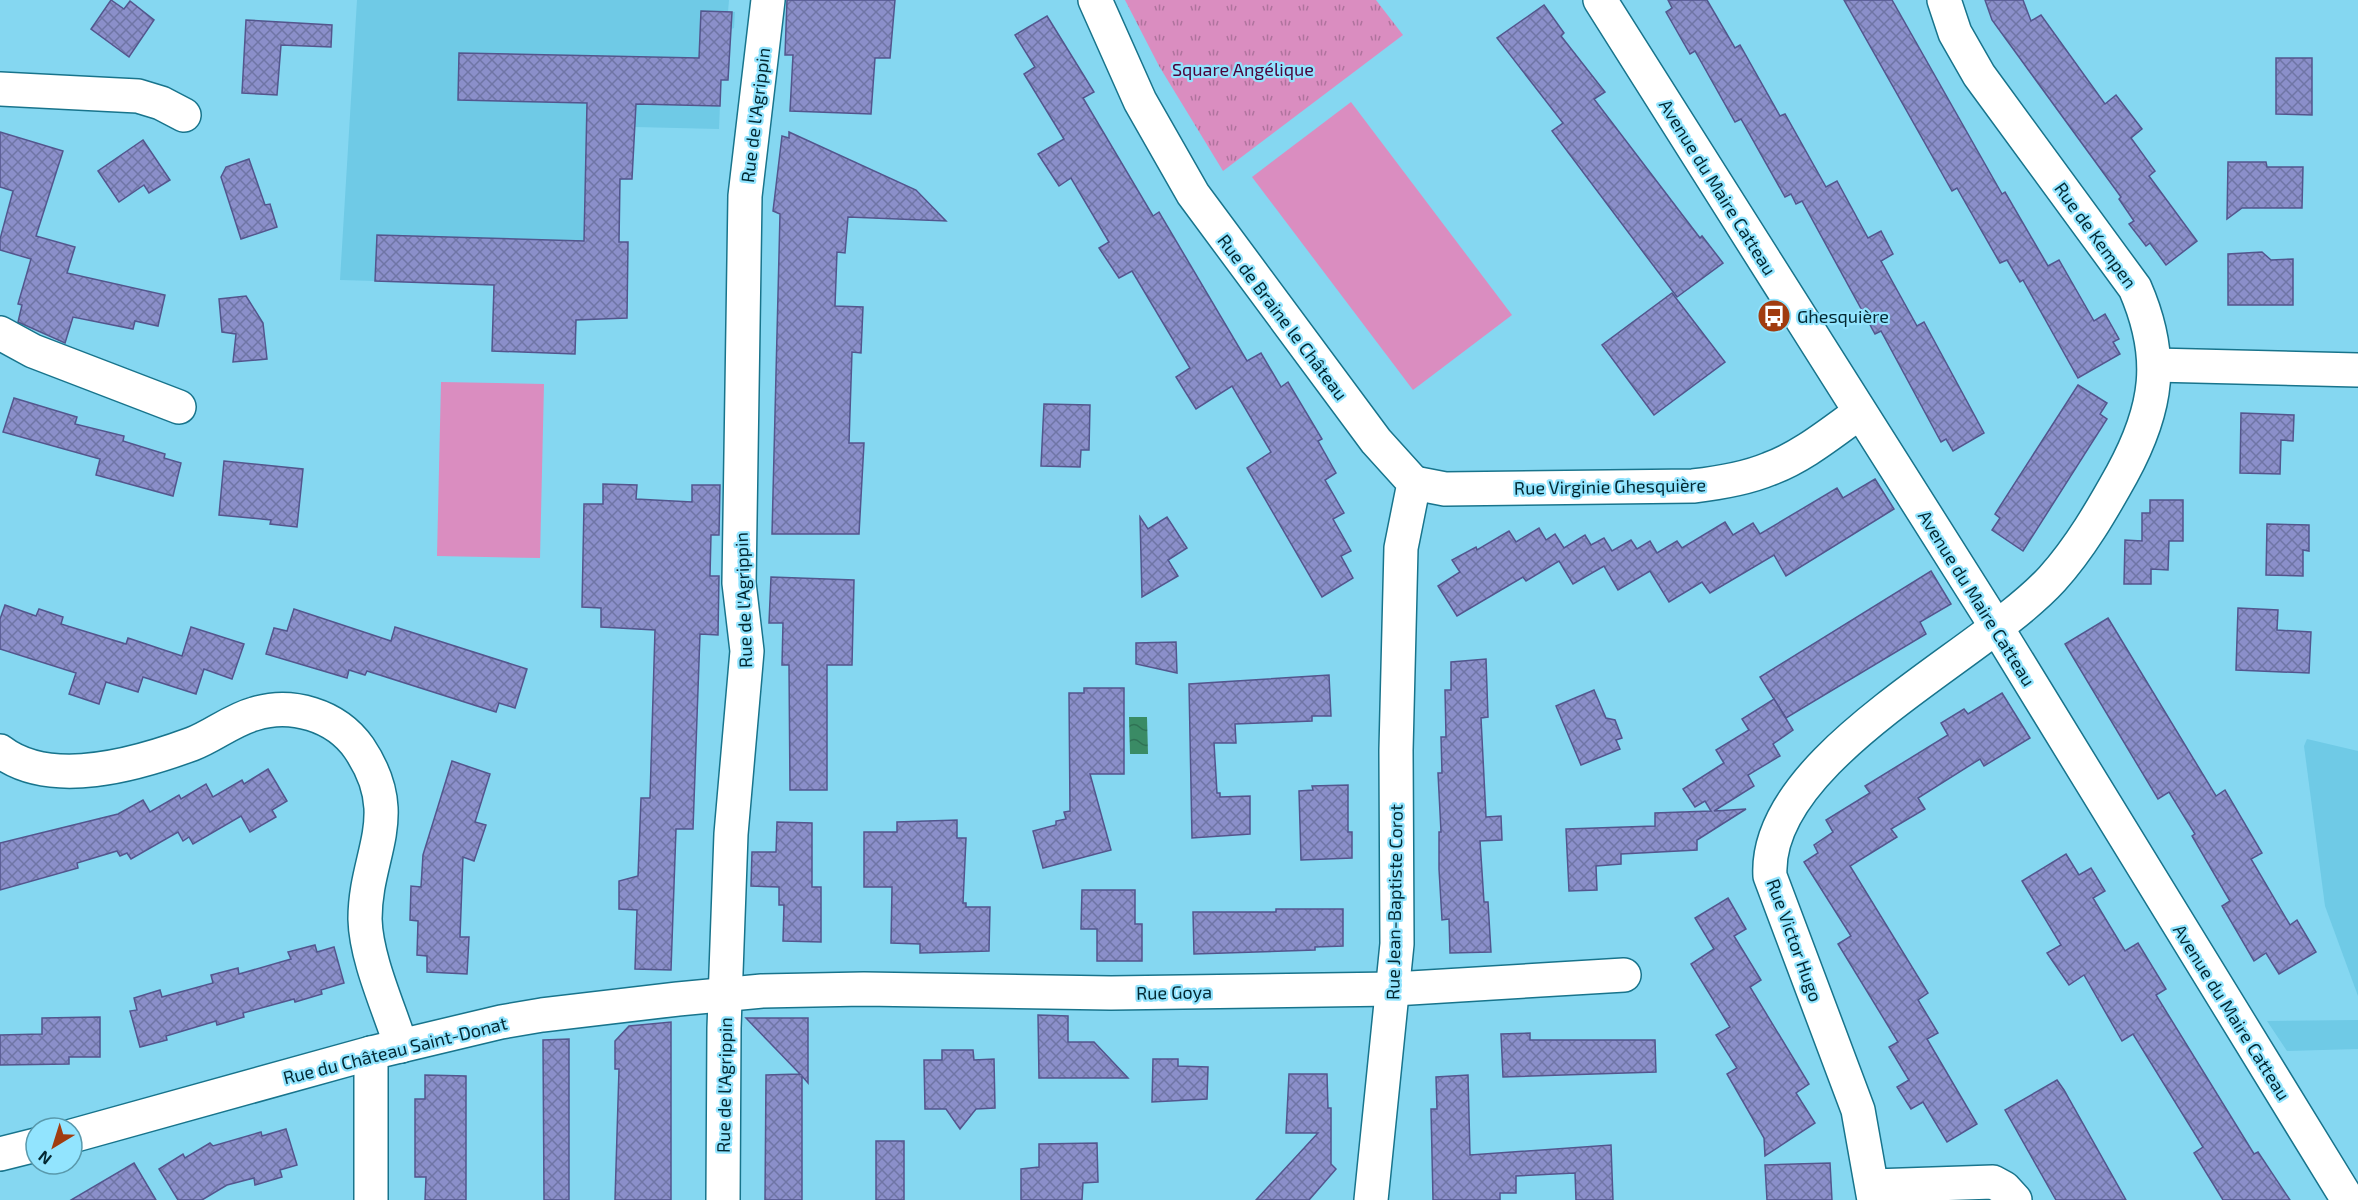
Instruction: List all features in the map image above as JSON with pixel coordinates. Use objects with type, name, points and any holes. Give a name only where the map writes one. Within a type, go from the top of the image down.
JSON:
[{"type":"street","name":"Rue de l'Agrippin","points":[[723,1200],[725,996],[731,834],[747,651],[739,583],[745,196],[768,0]]},
{"type":"street","name":"Rue de Braine le Château","points":[[1095,0],[1140,101],[1193,194],[1376,441],[1414,483]]},
{"type":"street","name":"Avenue du Maire Catteau","points":[[1600,0],[1997,628],[2348,1200]]},
{"type":"street","name":"Rue de Kempen","points":[[1944,0],[1955,33],[1979,75],[2135,288],[2150,324],[2155,365],[2150,405],[2135,449],[2096,519],[2052,579],[1997,628]]},
{"type":"street","points":[[0,89],[138,96],[161,103],[184,115]]},
{"type":"street","points":[[0,333],[33,351],[178,407]]},
{"type":"street","points":[[2155,365],[2358,370]]},
{"type":"street","name":"Rue Virginie Ghesquière","points":[[1414,483],[1445,489],[1693,486],[1725,482],[1757,474],[1783,463],[1859,413]]},
{"type":"street","name":"Rue Jean-Baptiste Corot","points":[[1371,1200],[1397,944],[1398,640],[1401,548],[1414,483]]},
{"type":"street","name":"Rue Victor Hugo","points":[[1873,1193],[1858,1110],[1770,876],[1771,847],[1777,831],[1804,789],[1841,746],[1918,685],[1997,628]]},
{"type":"street","points":[[2,757],[45,770],[71,772],[96,770],[177,749],[252,714],[275,709],[296,710],[321,718],[343,731],[358,747],[369,766],[380,800],[382,824],[367,896],[367,940],[386,1050],[371,1200]]},
{"type":"street","name":"Rue Goya","points":[[725,996],[762,991],[864,989],[1111,993],[1394,989],[1624,975]]},
{"type":"street","name":"Rue du Château Saint-Donat","points":[[84,1133],[386,1050],[542,1015],[725,996]]},
{"type":"street","points":[[0,1154],[24,1148]]},
{"type":"street","points":[[1873,1193],[1993,1182],[2004,1188],[2015,1200]]},
{"type":"shaded area","points":[[357,0],[729,0],[728,12],[735,12],[734,28],[731,29],[728,80],[721,80],[719,129],[635,127],[632,179],[620,180],[619,242],[628,242],[628,288],[340,280]]},
{"type":"shaded area","points":[[2307,739],[2358,751],[2358,996],[2325,906],[2304,746]]},
{"type":"shaded area","points":[[2358,1020],[2358,1049],[2287,1051],[2267,1021]]},
{"type":"green space","name":"Square Angélique","points":[[1125,0],[1376,0],[1403,35],[1223,171],[1159,66]]},
{"type":"green space","points":[[1351,102],[1512,315],[1413,390],[1252,177]]},
{"type":"green space","points":[[441,382],[544,384],[540,558],[437,556]]},
{"type":"water","points":[[1129,717],[1147,717],[1148,754],[1130,754]]},
{"type":"building","points":[[111,0],[124,9],[130,1],[154,20],[129,57],[91,29]]},
{"type":"building","points":[[787,0],[895,0],[890,58],[875,58],[871,114],[790,111],[793,55],[785,55]]},
{"type":"building","points":[[1668,0],[1707,0],[1735,48],[1740,45],[1780,116],[1785,114],[1826,187],[1837,181],[1868,238],[1881,231],[1893,254],[1881,261],[1917,326],[1924,322],[1984,433],[1953,451],[1946,439],[1941,442],[1881,331],[1875,334],[1802,201],[1796,204],[1791,194],[1785,197],[1741,119],[1735,122],[1695,51],[1690,54],[1666,12],[1672,8]]},
{"type":"building","points":[[1844,0],[1892,0],[2002,194],[2005,192],[2048,266],[2059,260],[2094,321],[2105,314],[2119,339],[2113,342],[2120,354],[2078,378],[2023,280],[2020,282],[2007,260],[2000,263],[1957,188],[1952,191]]},
{"type":"building","points":[[1985,0],[2023,0],[2031,21],[2041,15],[2105,104],[2116,95],[2142,129],[2131,138],[2155,171],[2149,176],[2197,241],[2166,265],[2150,243],[2146,246],[2129,224],[2134,221],[2119,199],[2121,197],[1992,20]]},
{"type":"building","points":[[1544,5],[1564,33],[1561,36],[1605,92],[1594,99],[1700,238],[1702,236],[1723,263],[1677,297],[1552,131],[1563,123],[1497,38]]},
{"type":"building","points":[[701,11],[732,12],[728,80],[721,80],[720,106],[636,104],[632,179],[620,179],[619,242],[628,242],[627,318],[576,320],[575,354],[492,351],[494,285],[375,281],[377,235],[584,241],[587,103],[458,100],[459,53],[699,58]]},
{"type":"building","points":[[1047,16],[1094,92],[1083,98],[1153,216],[1159,212],[1247,361],[1261,353],[1281,387],[1288,382],[1322,439],[1318,441],[1336,473],[1325,480],[1344,513],[1333,519],[1351,551],[1341,556],[1353,578],[1322,597],[1247,468],[1271,452],[1232,386],[1196,409],[1176,377],[1190,368],[1132,271],[1119,278],[1099,248],[1109,242],[1071,178],[1059,186],[1038,154],[1064,139],[1024,74],[1035,67],[1015,35]]},
{"type":"building","points":[[246,20],[332,25],[331,47],[281,45],[277,95],[242,93]]},
{"type":"building","points":[[2276,58],[2312,58],[2312,115],[2276,114]]},
{"type":"building","points":[[0,132],[63,151],[36,236],[75,247],[67,273],[165,295],[158,326],[135,321],[133,329],[73,317],[65,343],[18,322],[22,305],[18,304],[31,259],[0,250],[0,239],[13,191],[0,187]]},
{"type":"building","points":[[789,132],[916,190],[946,221],[848,217],[845,253],[837,252],[835,306],[863,307],[861,353],[852,352],[849,443],[864,443],[859,534],[772,534],[780,214],[773,211],[782,136],[789,138]]},
{"type":"building","points":[[143,140],[170,180],[149,193],[144,185],[119,202],[98,171]]},
{"type":"building","points":[[249,159],[265,205],[270,204],[277,227],[241,239],[221,177],[226,167]]},
{"type":"building","points":[[2228,162],[2266,162],[2267,167],[2303,167],[2302,208],[2242,208],[2227,219]]},
{"type":"building","points":[[2262,252],[2271,260],[2293,259],[2293,305],[2228,305],[2228,254]]},
{"type":"building","points":[[1672,293],[1725,362],[1654,415],[1602,345]]},
{"type":"building","points":[[246,296],[263,323],[267,359],[233,362],[236,334],[222,332],[219,299]]},
{"type":"building","points":[[2078,385],[2107,403],[2100,414],[2107,419],[2023,551],[1992,530],[2000,518],[1995,514]]},
{"type":"building","points":[[14,398],[77,417],[75,424],[124,436],[123,441],[165,454],[164,458],[181,463],[173,496],[96,475],[100,459],[3,432]]},
{"type":"building","points":[[1044,404],[1090,405],[1089,450],[1081,450],[1080,467],[1041,466]]},
{"type":"building","points":[[2241,413],[2294,415],[2293,441],[2281,440],[2280,474],[2240,473]]},
{"type":"building","points":[[224,461],[303,469],[297,527],[270,524],[271,520],[219,515]]},
{"type":"building","points":[[1875,479],[1894,509],[1786,576],[1774,555],[1710,593],[1702,582],[1669,602],[1650,571],[1618,590],[1604,566],[1573,584],[1559,561],[1526,581],[1523,577],[1457,616],[1438,586],[1460,572],[1452,560],[1476,547],[1477,550],[1509,531],[1516,542],[1539,528],[1546,540],[1555,534],[1564,548],[1585,535],[1591,545],[1604,538],[1612,551],[1631,540],[1637,549],[1650,541],[1657,553],[1677,541],[1682,548],[1725,522],[1733,535],[1753,523],[1760,534],[1837,488],[1843,498]]},
{"type":"building","points":[[603,484],[637,485],[636,499],[692,502],[692,485],[720,485],[719,535],[711,535],[710,576],[719,576],[718,635],[700,634],[693,829],[676,829],[671,970],[635,969],[637,910],[619,909],[619,881],[638,876],[641,798],[650,798],[655,630],[601,627],[601,608],[582,607],[584,504],[603,504]]},
{"type":"building","points":[[2150,500],[2183,500],[2183,541],[2169,541],[2168,570],[2151,569],[2151,584],[2124,584],[2125,540],[2142,541],[2142,513],[2150,513]]},
{"type":"building","points":[[1140,517],[1148,529],[1167,517],[1187,548],[1168,560],[1178,576],[1142,597]]},
{"type":"building","points":[[2267,524],[2309,525],[2309,551],[2303,550],[2303,576],[2266,575]]},
{"type":"building","points":[[1931,571],[1951,604],[1920,622],[1926,634],[1786,718],[1760,677]]},
{"type":"building","points":[[771,577],[854,580],[852,665],[827,665],[827,790],[790,790],[789,665],[782,665],[783,623],[769,623]]},
{"type":"building","points":[[5,605],[36,616],[39,609],[63,617],[61,624],[126,644],[128,638],[182,656],[191,627],[244,644],[232,679],[204,669],[196,694],[143,677],[138,692],[106,682],[99,704],[69,694],[76,673],[0,649],[0,619]]},
{"type":"building","points":[[2238,608],[2278,610],[2277,630],[2311,632],[2309,673],[2236,670]]},
{"type":"building","points":[[294,609],[391,641],[395,627],[527,669],[515,708],[499,703],[496,712],[367,671],[365,675],[349,670],[347,678],[266,654],[274,628],[287,631]]},
{"type":"building","points":[[2108,618],[2216,796],[2225,790],[2262,853],[2251,859],[2290,925],[2297,920],[2316,952],[2279,974],[2266,953],[2254,961],[2222,906],[2230,901],[2192,836],[2195,834],[2169,792],[2158,799],[2065,644]]},
{"type":"building","points":[[1176,642],[1177,673],[1136,664],[1136,643]]},
{"type":"building","points":[[1486,659],[1488,717],[1481,718],[1486,817],[1501,816],[1502,840],[1480,841],[1484,902],[1488,902],[1491,952],[1450,953],[1449,919],[1442,920],[1439,869],[1439,832],[1441,832],[1438,773],[1442,773],[1441,737],[1446,737],[1445,690],[1451,690],[1451,662]]},
{"type":"building","points":[[1329,675],[1331,716],[1312,716],[1312,721],[1235,724],[1236,743],[1214,743],[1217,793],[1220,793],[1220,797],[1250,796],[1250,834],[1192,838],[1189,684]]},
{"type":"building","points":[[1084,688],[1124,688],[1124,774],[1090,774],[1111,850],[1043,868],[1033,831],[1056,825],[1056,821],[1066,819],[1064,812],[1070,811],[1069,693],[1084,693]]},
{"type":"building","points":[[1594,690],[1606,718],[1615,720],[1622,738],[1616,740],[1620,749],[1581,765],[1556,706]]},
{"type":"building","points":[[2002,693],[2030,738],[1984,766],[1980,759],[1918,798],[1925,809],[1891,829],[1897,837],[1850,866],[1928,993],[1918,1000],[1938,1033],[1927,1039],[1977,1124],[1947,1142],[1923,1102],[1911,1109],[1897,1087],[1909,1080],[1889,1047],[1898,1042],[1838,944],[1851,936],[1804,862],[1818,853],[1814,845],[1833,832],[1826,820],[1870,793],[1865,786],[1948,735],[1941,723],[1964,709],[1968,714]]},
{"type":"building","points":[[1774,699],[1793,730],[1773,744],[1780,756],[1748,775],[1754,786],[1714,811],[1746,809],[1697,840],[1697,850],[1621,854],[1621,864],[1596,866],[1597,890],[1569,891],[1566,829],[1655,826],[1655,813],[1711,811],[1705,801],[1695,807],[1683,789],[1724,763],[1716,750],[1749,730],[1742,719]]},
{"type":"building","points":[[452,761],[490,774],[475,822],[486,825],[474,861],[463,857],[460,937],[469,937],[467,974],[427,972],[427,956],[417,955],[418,921],[410,920],[411,886],[421,887],[423,855]]},
{"type":"building","points":[[268,769],[287,801],[272,810],[276,817],[250,832],[241,816],[193,844],[189,837],[183,841],[178,832],[131,859],[127,853],[120,856],[117,851],[77,863],[78,868],[0,890],[0,843],[118,814],[143,800],[150,812],[179,795],[181,799],[206,784],[213,797],[242,780],[244,784]]},
{"type":"building","points":[[1348,785],[1348,832],[1352,832],[1352,858],[1301,860],[1299,791],[1313,790],[1312,786]]},
{"type":"building","points":[[957,820],[957,838],[966,838],[963,903],[966,903],[966,907],[990,907],[989,951],[920,953],[920,944],[891,943],[892,887],[864,887],[864,832],[897,832],[897,822]]},
{"type":"building","points":[[777,822],[812,823],[812,887],[821,887],[821,942],[783,941],[784,905],[779,905],[779,887],[751,886],[752,852],[776,852]]},
{"type":"building","points":[[2066,854],[2079,875],[2091,868],[2105,891],[2093,898],[2125,951],[2138,943],[2166,989],[2156,995],[2254,1154],[2258,1152],[2290,1200],[2223,1200],[2194,1153],[2203,1147],[2133,1034],[2122,1041],[2084,975],[2069,985],[2047,953],[2061,945],[2022,881]]},
{"type":"building","points":[[1082,890],[1135,890],[1135,924],[1142,924],[1142,961],[1097,961],[1097,929],[1081,929]]},
{"type":"building","points":[[1728,898],[1746,929],[1734,936],[1761,980],[1750,987],[1809,1084],[1796,1093],[1815,1123],[1765,1156],[1764,1138],[1727,1074],[1737,1068],[1716,1035],[1730,1027],[1691,964],[1714,949],[1695,918]]},
{"type":"building","points":[[1276,909],[1343,909],[1343,946],[1315,947],[1315,950],[1194,954],[1193,912],[1276,912]]},
{"type":"building","points":[[315,945],[317,952],[334,947],[344,983],[321,990],[322,994],[243,1013],[244,1017],[217,1025],[216,1021],[166,1036],[167,1040],[140,1047],[130,1011],[137,1010],[134,998],[160,990],[162,997],[213,983],[211,975],[238,968],[239,974],[291,959],[288,952]]},
{"type":"building","points":[[1038,1015],[1068,1016],[1068,1042],[1094,1042],[1128,1078],[1039,1078]]},
{"type":"building","points":[[100,1017],[100,1057],[69,1057],[69,1064],[0,1065],[0,1035],[42,1034],[42,1018]]},
{"type":"building","points":[[746,1018],[808,1018],[808,1083],[802,1076],[802,1200],[765,1200],[766,1075],[800,1074]]},
{"type":"building","points":[[671,1022],[671,1200],[615,1200],[619,1069],[615,1069],[615,1041],[629,1026]]},
{"type":"building","points":[[1530,1033],[1530,1040],[1655,1040],[1656,1072],[1503,1077],[1501,1034]]},
{"type":"building","points":[[569,1039],[569,1200],[544,1200],[543,1040]]},
{"type":"building","points":[[942,1050],[973,1050],[974,1060],[994,1059],[995,1108],[976,1109],[960,1129],[946,1109],[925,1109],[924,1060],[942,1060]]},
{"type":"building","points":[[1153,1059],[1178,1059],[1178,1066],[1208,1067],[1207,1099],[1152,1102]]},
{"type":"building","points":[[1289,1074],[1327,1074],[1328,1108],[1331,1108],[1331,1164],[1336,1169],[1309,1200],[1256,1200],[1318,1133],[1286,1133]]},
{"type":"building","points":[[425,1075],[466,1076],[466,1200],[425,1200],[426,1177],[415,1177],[415,1099],[425,1099]]},
{"type":"building","points":[[1468,1075],[1470,1155],[1611,1145],[1613,1200],[1576,1200],[1575,1173],[1516,1176],[1516,1193],[1500,1193],[1500,1200],[1433,1200],[1431,1109],[1437,1109],[1436,1077]]},
{"type":"building","points":[[2057,1080],[2126,1200],[2056,1200],[2005,1110]]},
{"type":"building","points":[[286,1129],[297,1165],[280,1170],[282,1177],[255,1185],[254,1178],[227,1185],[202,1200],[178,1200],[159,1169],[183,1154],[185,1158],[210,1143],[213,1146],[261,1132],[262,1136]]},
{"type":"building","points":[[876,1141],[904,1141],[904,1200],[876,1200]]},
{"type":"building","points":[[1097,1143],[1098,1182],[1083,1183],[1082,1200],[1021,1200],[1021,1169],[1039,1167],[1039,1144]]},
{"type":"building","points":[[134,1163],[156,1200],[71,1200]]},
{"type":"building","points":[[1830,1163],[1832,1200],[1767,1200],[1765,1165]]},
{"type":"place","name":"Ghesquière","points":[[1774,316]]}]
